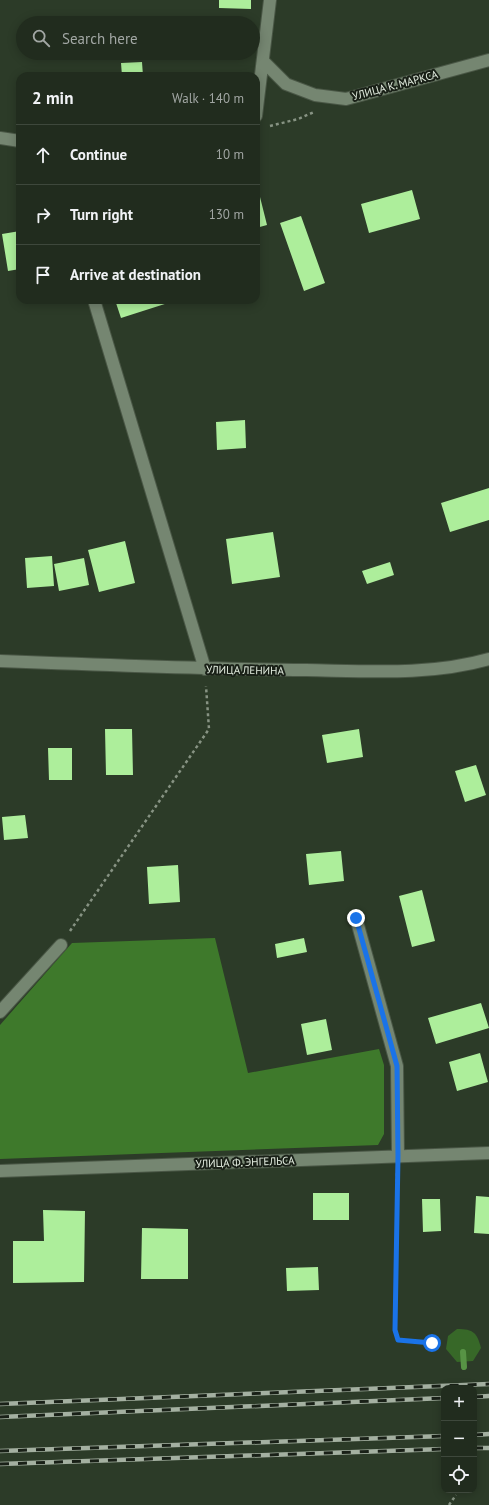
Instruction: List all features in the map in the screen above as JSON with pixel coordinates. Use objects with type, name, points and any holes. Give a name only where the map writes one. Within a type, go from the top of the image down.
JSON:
[{"type":"street","points":[[260,85],[270,0]]},
{"type":"street","name":"УЛИЦА К. МАРКСА","points":[[263,61],[286,84],[315,95],[346,99],[489,60]]},
{"type":"street","points":[[0,138],[16,140]]},
{"type":"street","points":[[95,304],[205,669]]},
{"type":"street","name":"УЛИЦА ЛЕНИНА","points":[[0,661],[205,669],[411,672],[489,659]]},
{"type":"street","points":[[356,918],[397,1066],[398,1156]]},
{"type":"street","points":[[0,1012],[61,945]]},
{"type":"street","name":"УЛИЦА Ф. ЭНГЕЛЬСА","points":[[0,1171],[489,1153]]},
{"type":"path","points":[[263,128],[298,119],[318,110]]},
{"type":"path","points":[[61,945],[209,729],[205,669]]},
{"type":"path","points":[[398,1156],[395,1330],[398,1340],[432,1343]]},
{"type":"path","points":[[449,1505],[456,1495]]},
{"type":"green space","points":[[215,938],[248,1073],[379,1049],[384,1065],[384,1134],[378,1145],[0,1159],[0,1025],[72,943]]},
{"type":"green space","points":[[457,1329],[471,1331],[478,1339],[481,1348],[473,1361],[457,1362],[446,1349],[448,1336]]},
{"type":"building","points":[[219,0],[251,0],[251,9],[219,8]]},
{"type":"building","points":[[142,62],[143,72],[122,72],[121,63]]},
{"type":"building","points":[[412,190],[420,219],[369,233],[361,204]]},
{"type":"building","points":[[260,197],[267,225],[260,227]]},
{"type":"building","points":[[301,216],[325,283],[304,291],[280,223]]},
{"type":"building","points":[[16,232],[16,270],[8,271],[2,234]]},
{"type":"building","points":[[116,304],[165,304],[121,318]]},
{"type":"building","points":[[245,420],[246,448],[217,450],[216,422]]},
{"type":"building","points":[[489,488],[489,520],[450,532],[441,503]]},
{"type":"building","points":[[273,532],[280,577],[232,584],[226,539]]},
{"type":"building","points":[[125,541],[135,583],[99,592],[88,550]]},
{"type":"building","points":[[52,556],[54,586],[27,588],[25,558]]},
{"type":"building","points":[[84,558],[89,585],[59,591],[54,564]]},
{"type":"building","points":[[390,562],[394,575],[367,584],[362,571]]},
{"type":"building","points":[[105,729],[132,729],[133,775],[106,775]]},
{"type":"building","points":[[359,729],[363,757],[327,763],[322,735]]},
{"type":"building","points":[[48,748],[72,748],[72,780],[49,780]]},
{"type":"building","points":[[476,765],[486,795],[465,802],[455,771]]},
{"type":"building","points":[[25,815],[28,838],[4,840],[2,817]]},
{"type":"building","points":[[341,851],[344,881],[309,885],[306,854]]},
{"type":"building","points":[[178,865],[180,902],[149,904],[147,867]]},
{"type":"building","points":[[422,890],[435,941],[412,947],[399,896]]},
{"type":"building","points":[[304,938],[307,952],[277,958],[275,944]]},
{"type":"building","points":[[481,1003],[489,1028],[436,1044],[428,1018]]},
{"type":"building","points":[[326,1019],[332,1050],[307,1055],[301,1024]]},
{"type":"building","points":[[480,1053],[488,1082],[457,1091],[449,1062]]},
{"type":"building","points":[[313,1193],[349,1193],[349,1220],[313,1220]]},
{"type":"building","points":[[476,1196],[489,1197],[489,1234],[474,1233]]},
{"type":"building","points":[[422,1199],[440,1199],[441,1231],[423,1232]]},
{"type":"building","points":[[43,1210],[85,1211],[84,1282],[13,1283],[13,1241],[44,1241]]},
{"type":"building","points":[[142,1228],[188,1229],[188,1279],[141,1279]]},
{"type":"building","points":[[318,1267],[319,1290],[287,1291],[286,1268]]},
{"type":"waterway","points":[[463,1352],[464,1367]]},
{"type":"railway","points":[[0,1404],[489,1384]]},
{"type":"railway","points":[[477,1397],[489,1396]]},
{"type":"railway","points":[[0,1417],[441,1398]]},
{"type":"railway","points":[[477,1435],[489,1434]]},
{"type":"railway","points":[[0,1451],[441,1436]]},
{"type":"railway","points":[[477,1448],[489,1448]]},
{"type":"railway","points":[[0,1464],[441,1449]]},
{"type":"route","points":[[356,918],[397,1066],[398,1156],[395,1330],[398,1340],[432,1343]]}]
